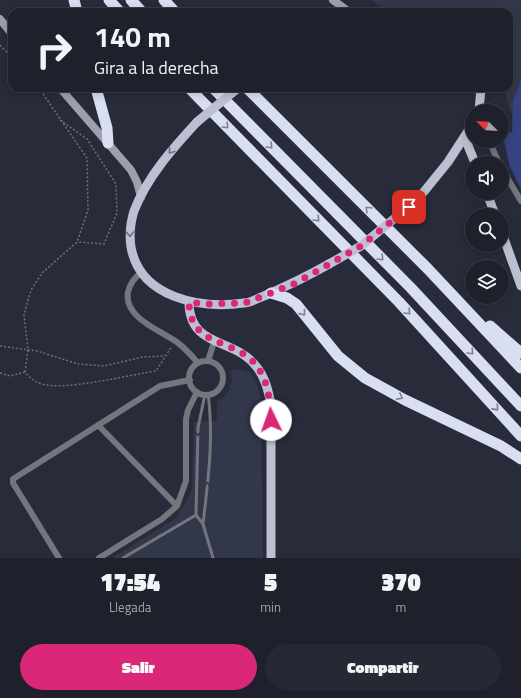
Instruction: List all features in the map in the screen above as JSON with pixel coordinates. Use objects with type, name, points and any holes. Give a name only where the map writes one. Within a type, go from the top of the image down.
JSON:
[{"type":"highway","points":[[109,0],[116,8]]},
{"type":"highway","points":[[131,0],[138,8]]},
{"type":"highway","points":[[164,0],[171,8]]},
{"type":"highway","points":[[97,92],[108,128],[108,143]]},
{"type":"highway","points":[[193,92],[399,302],[521,436]]},
{"type":"highway","points":[[217,92],[411,288],[521,406]]},
{"type":"highway","points":[[251,92],[428,269],[521,368]]},
{"type":"highway","points":[[428,269],[521,354]]},
{"type":"highway","points":[[271,293],[287,298],[296,304],[338,356],[365,378],[405,400],[501,446],[521,459]]},
{"type":"highway","points":[[497,379],[521,415]]},
{"type":"main road","points":[[233,92],[197,122],[172,150],[141,197],[129,231],[133,257],[151,284],[170,295],[189,302],[206,304],[245,303],[294,284],[361,246],[418,199],[437,177],[465,138]]},
{"type":"main road","points":[[480,104],[481,92]]},
{"type":"main road","points":[[509,252],[521,286]]},
{"type":"main road","points":[[189,302],[189,310],[195,326],[214,342],[247,357],[261,373],[267,387],[270,404],[271,558]]},
{"type":"street","points":[[333,0],[343,8]]},
{"type":"street","points":[[0,19],[8,29]]},
{"type":"street","points":[[63,92],[131,170],[137,182],[141,197]]},
{"type":"street","points":[[509,181],[521,201]]},
{"type":"street","points":[[142,272],[135,276],[128,291],[128,301],[132,311],[138,317],[175,341],[198,363]]},
{"type":"street","points":[[208,361],[214,342]]},
{"type":"street","points":[[208,361],[218,366],[223,375],[221,386],[217,390],[206,394],[197,392],[190,380],[191,370],[198,363],[208,361]]},
{"type":"street","points":[[59,558],[13,483],[13,479],[160,386],[190,380]]},
{"type":"street","points":[[99,558],[162,519],[177,506],[186,481],[186,419],[188,410],[197,392]]},
{"type":"street","points":[[98,425],[177,506]]},
{"type":"lane","points":[[206,394],[198,428],[196,515],[203,524],[213,558]]},
{"type":"lane","points":[[203,524],[209,466],[210,410],[206,394]]},
{"type":"lane","points":[[123,558],[196,515]]},
{"type":"path","points":[[0,45],[8,54]]},
{"type":"path","points":[[42,92],[58,118],[72,134],[87,158],[88,210],[77,242],[42,273],[31,290],[24,315],[28,350],[25,372],[32,380],[43,385],[62,386],[156,371],[175,341]]},
{"type":"path","points":[[58,118],[87,139],[116,184],[116,213],[104,244],[77,242]]},
{"type":"path","points":[[0,346],[37,351],[78,364],[104,366],[143,358],[165,356]]},
{"type":"path","points":[[0,373],[10,376],[25,372]]},
{"type":"shaded area","points":[[372,0],[521,0],[521,162],[512,132],[512,114],[504,92],[513,92],[513,8],[381,8]]},
{"type":"shaded area","points":[[521,80],[521,189],[510,167],[509,156],[507,156],[506,148],[509,148],[509,132],[512,132],[513,101]]},
{"type":"shaded area","points":[[239,369],[249,372],[257,384],[261,401],[263,558],[112,558],[176,518],[192,489],[194,422],[217,421],[217,402],[226,395],[232,381],[230,370]]},
{"type":"route","points":[[271,420],[267,387],[255,364],[238,351],[214,342],[201,332],[195,326],[192,319],[189,310],[189,302],[206,304],[245,303],[294,284],[361,246],[409,207]]}]
